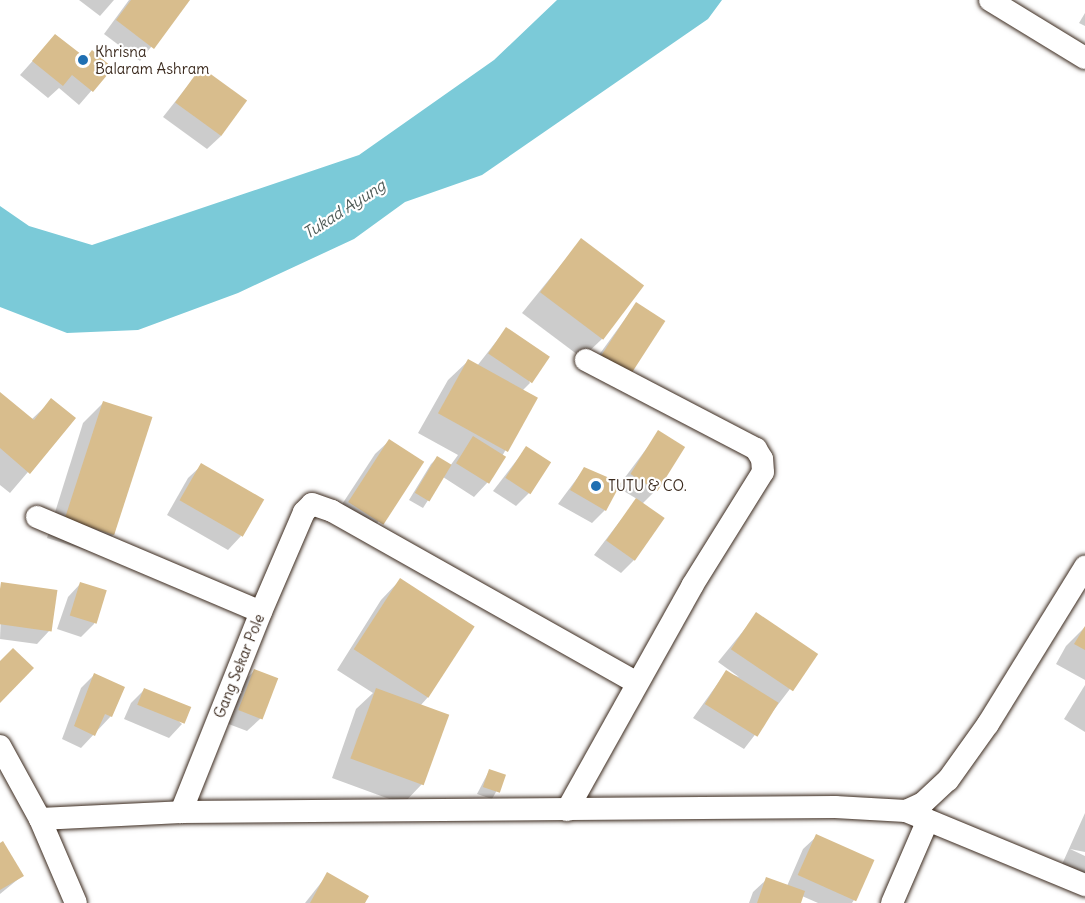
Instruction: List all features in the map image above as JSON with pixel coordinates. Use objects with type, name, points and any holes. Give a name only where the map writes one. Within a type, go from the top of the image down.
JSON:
[{"type":"street","points":[[990,0],[1085,58]]},
{"type":"street","points":[[567,810],[637,683],[763,472],[762,459],[756,449],[586,360]]},
{"type":"street","name":"Gang Sekar Pole","points":[[181,812],[299,522],[312,504],[332,511],[637,683]]},
{"type":"street","points":[[37,517],[261,612]]},
{"type":"street","points":[[906,811],[923,803],[948,780],[988,724],[1085,567]]},
{"type":"street","points":[[0,746],[40,819],[76,903]]},
{"type":"street","points":[[40,819],[181,812],[835,807],[906,811],[1085,885]]},
{"type":"street","points":[[891,903],[928,820]]},
{"type":"water","name":"Tukad Ayung","points":[[557,0],[722,0],[708,19],[482,175],[405,202],[354,239],[238,293],[138,330],[67,333],[0,307],[0,206],[29,226],[92,245],[359,155],[494,60]]},
{"type":"building","points":[[131,0],[190,0],[154,49],[116,20]]},
{"type":"building","points":[[55,34],[86,58],[92,50],[113,68],[93,92],[72,75],[63,86],[32,61]]},
{"type":"building","points":[[201,67],[247,101],[221,136],[175,103]]},
{"type":"building","points":[[581,238],[644,286],[603,340],[540,292]]},
{"type":"building","points":[[636,302],[665,321],[629,376],[600,357]]},
{"type":"building","points":[[506,327],[550,357],[532,383],[488,354]]},
{"type":"building","points":[[468,359],[538,398],[508,452],[438,413]]},
{"type":"building","points":[[0,392],[34,420],[51,398],[76,418],[30,474],[0,448]]},
{"type":"building","points":[[103,401],[152,417],[114,535],[65,519]]},
{"type":"building","points":[[658,430],[685,447],[658,491],[630,474]]},
{"type":"building","points":[[473,436],[506,457],[489,484],[456,463]]},
{"type":"building","points":[[389,439],[424,462],[383,525],[348,502]]},
{"type":"building","points":[[526,446],[551,462],[530,494],[505,478]]},
{"type":"building","points":[[437,456],[452,465],[429,502],[415,493]]},
{"type":"building","points":[[201,463],[264,499],[243,537],[179,500]]},
{"type":"building","name":"TUTU & CO.","points":[[584,467],[621,483],[606,511],[570,490]]},
{"type":"building","points":[[636,498],[665,518],[635,561],[606,541]]},
{"type":"building","points":[[400,578],[475,626],[428,698],[354,649]]},
{"type":"building","points":[[1,582],[57,590],[52,632],[0,624]]},
{"type":"building","points":[[80,582],[107,590],[97,624],[70,615]]},
{"type":"building","points":[[756,612],[818,654],[793,691],[731,649]]},
{"type":"building","points":[[1085,626],[1085,650],[1074,644]]},
{"type":"building","points":[[13,648],[34,668],[0,703],[0,661]]},
{"type":"building","points":[[254,669],[278,678],[263,719],[238,710]]},
{"type":"building","points":[[726,670],[779,703],[757,737],[705,704]]},
{"type":"building","points":[[94,673],[125,687],[112,717],[105,714],[95,736],[74,726]]},
{"type":"building","points":[[144,688],[191,707],[185,724],[137,705]]},
{"type":"building","points":[[376,688],[449,715],[424,785],[350,758]]},
{"type":"building","points":[[489,769],[506,775],[500,793],[483,787]]},
{"type":"building","points":[[816,834],[874,860],[856,901],[798,875]]},
{"type":"building","points":[[3,841],[24,876],[0,890],[0,843]]},
{"type":"building","points":[[327,872],[369,896],[365,903],[310,903]]},
{"type":"building","points":[[766,877],[805,891],[801,903],[757,903]]},
{"type":"place","name":"Khrisna Balaram Ashram","points":[[83,60]]},
{"type":"place","name":"TUTU & CO.","points":[[596,486]]}]
